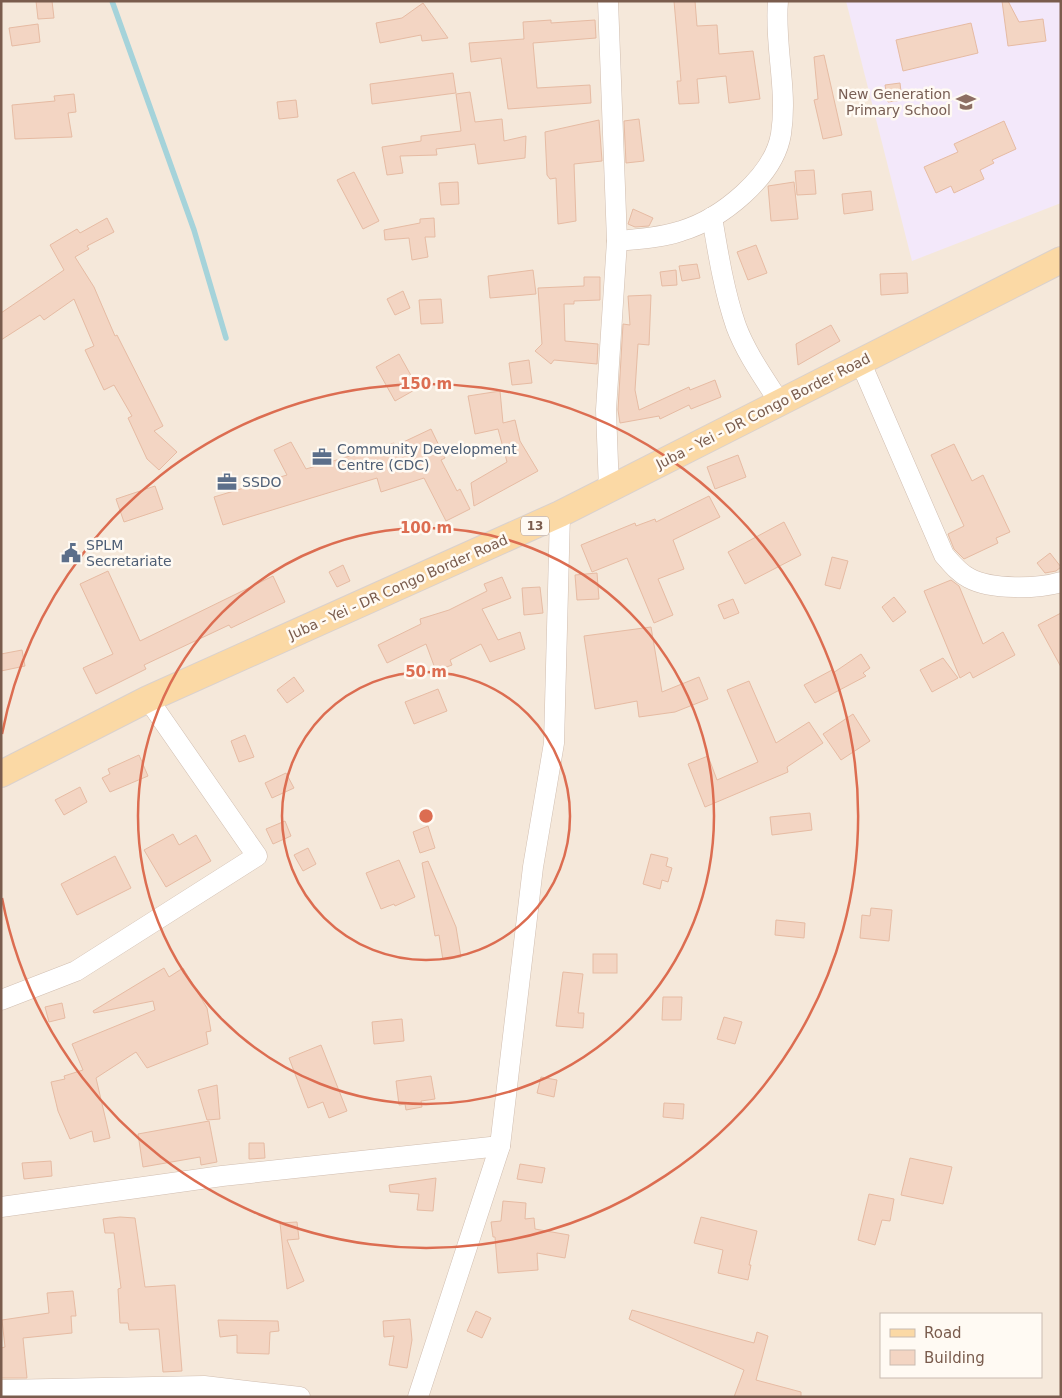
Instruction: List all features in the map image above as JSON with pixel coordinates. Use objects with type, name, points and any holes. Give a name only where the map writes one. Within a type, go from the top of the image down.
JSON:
[{"type":"main road","name":"Juba - Yei - DR Congo Border Road","points":[[1,774],[148,699],[560,514],[1061,260]]},
{"type":"street","points":[[608,1],[617,241],[606,410],[609,490]]},
{"type":"street","points":[[617,241],[682,231],[712,217],[757,182],[772,161],[781,135],[783,101],[781,62],[776,28],[778,1]]},
{"type":"street","points":[[712,217],[721,272],[736,326],[755,365],[780,403]]},
{"type":"street","points":[[860,361],[944,556],[958,571],[971,580],[990,585],[1018,587],[1061,582]]},
{"type":"street","points":[[418,1397],[500,1146],[533,867],[554,743],[560,514]]},
{"type":"street","points":[[1,1000],[76,971],[257,856],[148,699]]},
{"type":"street","points":[[1,1207],[222,1176],[500,1146]]},
{"type":"street","points":[[1,1390],[204,1386],[300,1397]]},
{"type":"shaded area","points":[[1,1],[1061,1],[1061,1397],[1,1397]]},
{"type":"shaded area","name":"New Generation Primary School","points":[[846,1],[1061,1],[1061,203],[912,261]]},
{"type":"building","points":[[36,1],[52,1],[54,18],[38,19]]},
{"type":"building","points":[[674,1],[695,1],[697,26],[717,25],[719,54],[753,51],[760,99],[729,103],[726,76],[697,79],[699,103],[679,104],[677,81],[681,81]]},
{"type":"building","points":[[1002,1],[1008,1],[1019,22],[1043,19],[1046,41],[1008,46]]},
{"type":"building","points":[[423,3],[448,38],[422,41],[421,35],[380,43],[376,23],[402,18]]},
{"type":"building","points":[[551,20],[551,23],[595,20],[596,38],[533,43],[537,88],[590,85],[591,103],[508,109],[501,58],[471,62],[469,43],[524,39],[523,22]]},
{"type":"building","points":[[971,23],[978,53],[903,71],[896,40]]},
{"type":"building","points":[[38,24],[40,42],[12,46],[9,28]]},
{"type":"building","points":[[824,55],[842,135],[823,139],[814,100],[818,99],[814,57]]},
{"type":"building","points":[[453,73],[456,93],[372,104],[370,84]]},
{"type":"building","points":[[900,83],[902,100],[888,102],[885,85]]},
{"type":"building","points":[[470,92],[475,122],[502,119],[504,141],[526,136],[525,158],[478,164],[475,144],[436,149],[437,155],[400,156],[403,173],[387,175],[382,147],[421,141],[421,136],[461,131],[456,94]]},
{"type":"building","points":[[74,94],[76,112],[68,113],[72,137],[15,139],[12,105],[55,101],[54,96]]},
{"type":"building","points":[[296,100],[298,117],[279,119],[277,102]]},
{"type":"building","points":[[639,119],[644,161],[626,163],[624,121]]},
{"type":"building","points":[[599,120],[602,161],[574,164],[576,221],[558,224],[556,178],[550,179],[547,175],[545,132]]},
{"type":"building","points":[[1004,121],[1016,149],[992,160],[994,163],[980,170],[984,179],[954,193],[951,186],[936,193],[924,167],[958,152],[954,144]]},
{"type":"building","points":[[814,170],[816,194],[797,195],[795,171]]},
{"type":"building","points":[[354,172],[379,221],[363,229],[337,180]]},
{"type":"building","points":[[458,182],[459,204],[441,205],[439,183]]},
{"type":"building","points":[[794,182],[798,219],[771,221],[768,186]]},
{"type":"building","points":[[871,191],[873,210],[844,214],[842,194]]},
{"type":"building","points":[[633,209],[653,218],[649,226],[635,227],[628,224]]},
{"type":"building","points":[[107,218],[114,232],[87,246],[89,249],[75,257],[94,287],[115,336],[117,335],[163,426],[154,431],[177,452],[159,470],[147,459],[128,418],[132,416],[114,385],[104,390],[85,350],[94,346],[74,299],[44,320],[40,315],[1,340],[1,313],[64,270],[50,245],[77,229],[80,233]]},
{"type":"building","points":[[434,218],[435,237],[425,237],[428,257],[412,260],[409,238],[385,240],[384,230],[420,223],[420,219]]},
{"type":"building","points":[[756,245],[767,273],[748,280],[737,252]]},
{"type":"building","points":[[697,264],[700,278],[682,281],[679,266]]},
{"type":"building","points":[[533,270],[536,294],[490,298],[488,276]]},
{"type":"building","points":[[676,270],[677,285],[662,286],[660,272]]},
{"type":"building","points":[[907,273],[908,293],[881,295],[880,274]]},
{"type":"building","points":[[584,277],[600,277],[600,300],[574,301],[574,304],[564,304],[565,341],[598,344],[597,364],[554,360],[551,364],[535,351],[542,344],[538,288],[584,286]]},
{"type":"building","points":[[403,291],[410,308],[395,315],[387,299]]},
{"type":"building","points":[[651,295],[649,345],[638,344],[635,390],[639,410],[689,387],[690,390],[715,380],[721,397],[691,409],[689,405],[660,419],[659,416],[620,423],[618,410],[623,324],[630,325],[628,296]]},
{"type":"building","points":[[441,299],[443,323],[421,324],[419,300]]},
{"type":"building","points":[[831,325],[840,341],[798,365],[796,344]]},
{"type":"building","points":[[399,354],[418,388],[395,401],[376,367]]},
{"type":"building","points":[[529,360],[532,383],[512,385],[509,363]]},
{"type":"building","points":[[500,391],[503,423],[515,420],[520,441],[538,471],[474,506],[471,483],[507,462],[498,429],[475,434],[468,396]]},
{"type":"building","points":[[431,429],[445,458],[441,460],[457,491],[460,489],[470,509],[446,521],[424,478],[381,492],[377,478],[223,525],[214,497],[287,475],[274,450],[291,442],[306,469],[394,443],[395,446]]},
{"type":"building","points":[[954,444],[972,481],[983,475],[1010,532],[996,538],[998,543],[964,559],[954,549],[948,534],[964,526],[931,455]]},
{"type":"building","points":[[738,455],[746,477],[715,489],[707,467]]},
{"type":"building","points":[[155,486],[163,509],[124,522],[116,499]]},
{"type":"building","points":[[709,496],[720,517],[673,540],[684,569],[658,579],[673,615],[654,623],[627,558],[592,572],[581,545],[635,523],[636,526],[655,519],[656,522]]},
{"type":"building","points":[[784,522],[801,555],[745,584],[728,552]]},
{"type":"building","points":[[1050,553],[1061,567],[1056,571],[1045,573],[1037,563]]},
{"type":"building","points":[[832,557],[848,561],[840,589],[825,585]]},
{"type":"building","points":[[343,565],[350,581],[337,587],[329,572]]},
{"type":"building","points":[[108,571],[140,641],[273,576],[285,602],[231,628],[229,625],[144,665],[146,669],[96,694],[83,668],[113,654],[80,584]]},
{"type":"building","points":[[597,573],[599,599],[577,600],[575,575]]},
{"type":"building","points":[[502,577],[511,598],[482,609],[498,640],[520,632],[525,649],[490,662],[481,644],[450,660],[452,665],[436,671],[426,644],[387,663],[378,645],[421,624],[420,619],[449,610],[487,591],[484,584]]},
{"type":"building","points":[[951,580],[959,586],[983,644],[1003,632],[1015,655],[973,678],[970,672],[960,678],[924,591]]},
{"type":"building","points":[[540,587],[543,613],[524,615],[522,588]]},
{"type":"building","points":[[894,597],[906,612],[893,622],[882,607]]},
{"type":"building","points":[[733,599],[739,613],[724,619],[718,605]]},
{"type":"building","points":[[1061,613],[1061,667],[1038,625]]},
{"type":"building","points":[[651,627],[662,692],[699,677],[708,699],[675,712],[639,717],[637,701],[595,709],[584,636]]},
{"type":"building","points":[[22,650],[25,666],[1,671],[1,654]]},
{"type":"building","points":[[861,654],[870,668],[863,673],[866,676],[815,703],[804,685],[832,670],[833,673]]},
{"type":"building","points":[[943,658],[958,678],[932,692],[920,670]]},
{"type":"building","points":[[294,677],[304,691],[287,703],[277,690]]},
{"type":"building","points":[[749,681],[776,743],[809,722],[823,743],[787,767],[788,772],[705,807],[688,764],[708,756],[717,780],[758,762],[727,690]]},
{"type":"building","points":[[438,689],[447,711],[414,724],[405,702]]},
{"type":"building","points":[[853,714],[870,741],[841,760],[823,734]]},
{"type":"building","points":[[245,735],[254,757],[239,762],[231,741]]},
{"type":"building","points":[[139,755],[148,776],[110,792],[102,778],[110,774],[108,769]]},
{"type":"building","points":[[286,773],[294,788],[272,798],[265,783]]},
{"type":"building","points":[[80,787],[87,802],[64,815],[55,800]]},
{"type":"building","points":[[810,813],[812,830],[772,835],[770,817]]},
{"type":"building","points":[[285,821],[291,836],[273,844],[266,829]]},
{"type":"building","points":[[428,826],[435,848],[420,853],[413,832]]},
{"type":"building","points":[[173,834],[179,845],[196,835],[211,861],[166,887],[144,850]]},
{"type":"building","points":[[308,848],[316,864],[303,871],[294,855]]},
{"type":"building","points":[[651,854],[668,858],[666,866],[672,868],[668,882],[662,880],[660,889],[643,884]]},
{"type":"building","points":[[115,856],[131,888],[77,915],[61,884]]},
{"type":"building","points":[[399,860],[415,897],[395,906],[394,904],[381,909],[366,873]]},
{"type":"building","points":[[428,861],[456,927],[461,957],[443,960],[439,935],[435,936],[422,863]]},
{"type":"building","points":[[871,908],[892,910],[889,941],[860,938],[862,915],[870,916]]},
{"type":"building","points":[[776,920],[805,923],[804,938],[775,935]]},
{"type":"building","points":[[593,954],[617,954],[617,973],[593,973]]},
{"type":"building","points":[[164,968],[169,977],[183,968],[207,1008],[211,1031],[206,1032],[208,1044],[147,1068],[136,1052],[96,1078],[110,1138],[94,1142],[92,1131],[70,1139],[58,1111],[51,1082],[65,1079],[64,1076],[83,1070],[72,1044],[155,1010],[153,1001],[94,1013],[93,1011]]},
{"type":"building","points":[[563,972],[583,974],[578,1013],[584,1013],[583,1028],[556,1026]]},
{"type":"building","points":[[663,997],[682,997],[681,1020],[662,1020]]},
{"type":"building","points":[[62,1003],[65,1018],[49,1022],[45,1007]]},
{"type":"building","points":[[724,1017],[742,1022],[735,1044],[717,1039]]},
{"type":"building","points":[[402,1019],[404,1041],[374,1044],[372,1022]]},
{"type":"building","points":[[321,1045],[347,1111],[329,1118],[323,1102],[308,1108],[289,1058]]},
{"type":"building","points":[[431,1076],[435,1099],[421,1101],[422,1107],[406,1110],[405,1104],[399,1105],[396,1081]]},
{"type":"building","points":[[541,1077],[557,1080],[554,1097],[537,1093]]},
{"type":"building","points":[[217,1085],[220,1119],[207,1120],[198,1090]]},
{"type":"building","points":[[664,1103],[684,1104],[683,1119],[663,1117]]},
{"type":"building","points":[[209,1121],[217,1162],[201,1165],[200,1157],[143,1167],[138,1134]]},
{"type":"building","points":[[249,1143],[264,1143],[265,1158],[249,1159]]},
{"type":"building","points":[[910,1158],[952,1167],[943,1204],[901,1195]]},
{"type":"building","points":[[51,1161],[52,1176],[24,1179],[22,1163]]},
{"type":"building","points":[[520,1164],[545,1168],[542,1183],[517,1179]]},
{"type":"building","points":[[436,1178],[433,1211],[417,1210],[419,1194],[390,1192],[389,1185]]},
{"type":"building","points":[[869,1194],[894,1199],[890,1221],[882,1220],[875,1245],[858,1240]]},
{"type":"building","points":[[503,1201],[526,1203],[525,1219],[534,1218],[535,1229],[569,1235],[565,1258],[537,1253],[538,1270],[498,1273],[495,1237],[493,1237],[491,1222],[501,1221]]},
{"type":"building","points":[[701,1217],[757,1231],[749,1265],[751,1265],[748,1280],[718,1273],[723,1250],[694,1243]]},
{"type":"building","points":[[135,1218],[145,1287],[175,1285],[182,1371],[163,1372],[159,1329],[129,1330],[128,1323],[120,1323],[118,1289],[121,1288],[114,1233],[105,1233],[103,1219]]},
{"type":"building","points":[[297,1222],[299,1239],[287,1240],[304,1281],[287,1289],[280,1223]]},
{"type":"building","points":[[73,1291],[76,1316],[71,1316],[72,1333],[23,1338],[27,1378],[1,1378],[1,1348],[5,1347],[2,1320],[49,1313],[47,1293]]},
{"type":"building","points":[[632,1310],[754,1343],[757,1332],[768,1336],[756,1380],[801,1392],[801,1397],[734,1397],[744,1370],[629,1319]]},
{"type":"building","points":[[476,1311],[491,1318],[482,1338],[467,1331]]},
{"type":"building","points":[[410,1319],[412,1340],[407,1368],[389,1365],[394,1336],[384,1337],[383,1321]]},
{"type":"building","points":[[218,1320],[278,1321],[279,1331],[270,1332],[269,1354],[237,1353],[237,1335],[220,1337]]},
{"type":"waterway","points":[[112,1],[194,230],[226,338]]},
{"type":"place","name":"New Generation Primary School","points":[[966,102]]},
{"type":"place","name":"Community Development Centre (CDC)","points":[[322,457]]},
{"type":"place","name":"SSDO","points":[[227,482]]},
{"type":"place","name":"SPLM Secretariate","points":[[71,553]]}]
